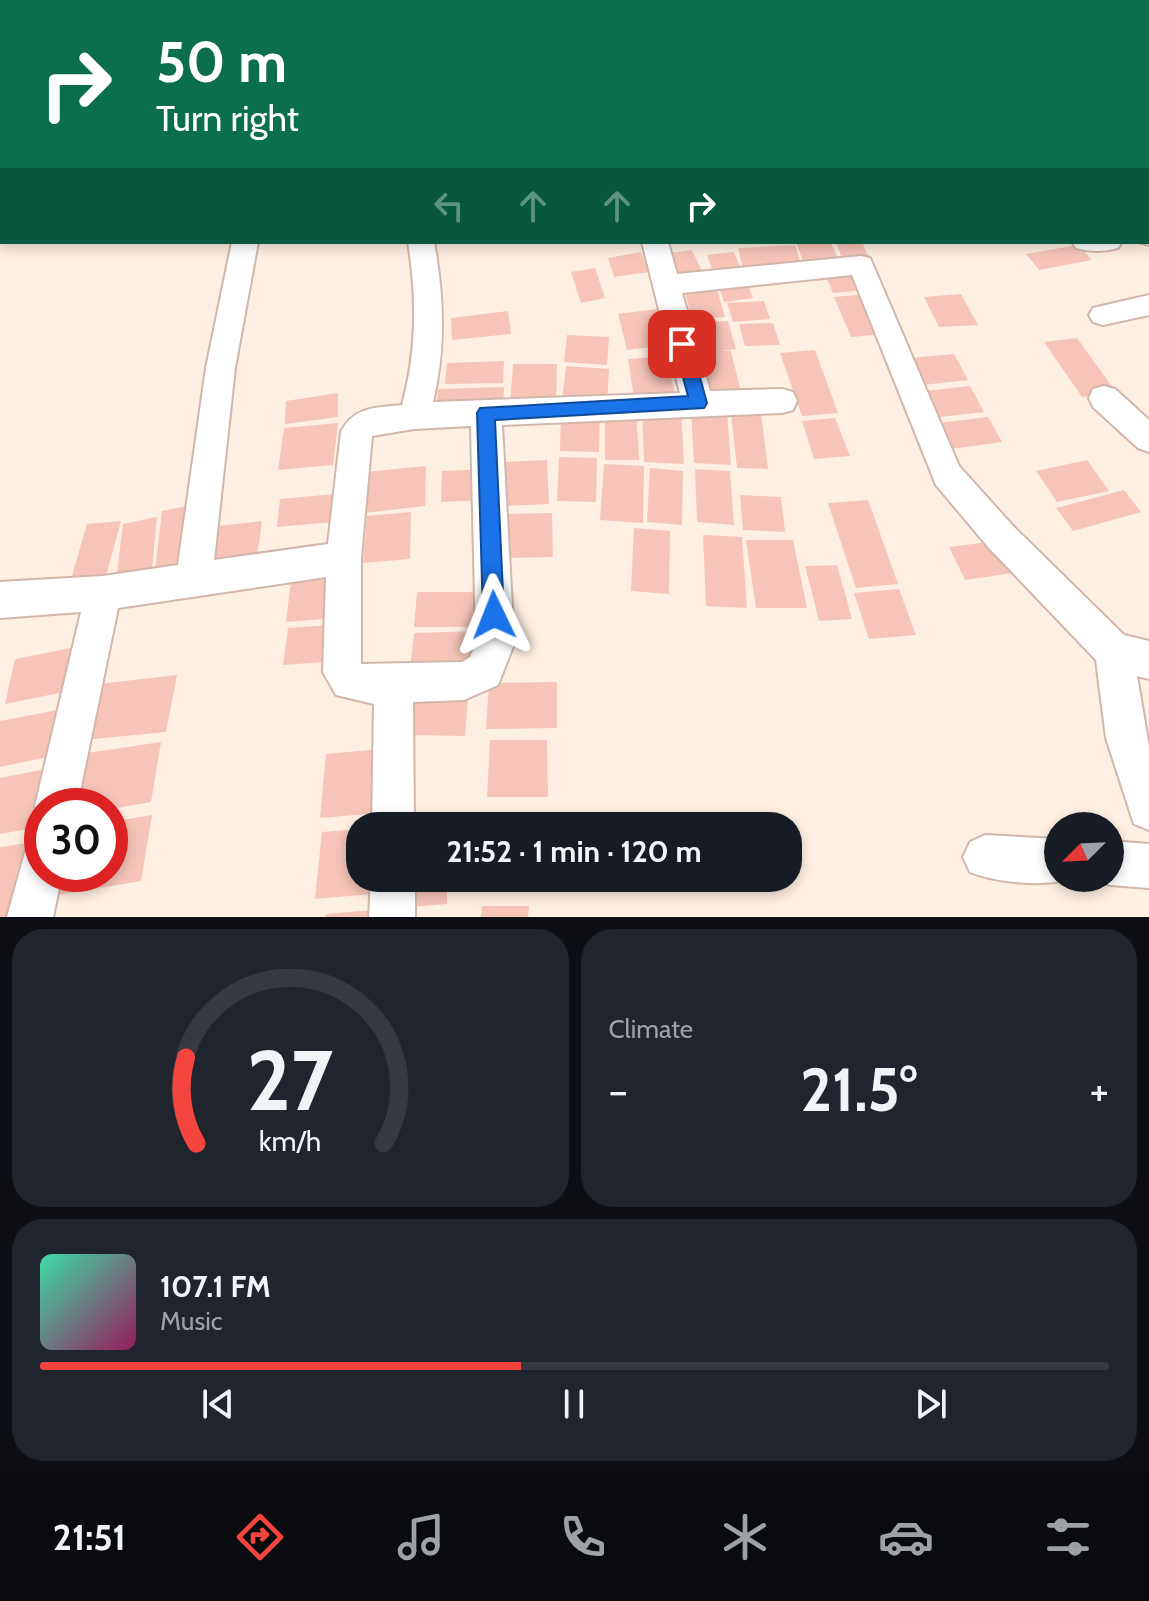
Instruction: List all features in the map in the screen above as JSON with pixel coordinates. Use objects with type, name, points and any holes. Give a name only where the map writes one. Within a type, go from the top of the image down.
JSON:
[{"type":"street","points":[[194,579],[211,429],[230,302],[244,244]]},
{"type":"street","points":[[414,416],[424,380],[430,339],[431,298],[421,244]]},
{"type":"street","points":[[656,244],[698,403]]},
{"type":"street","points":[[666,285],[861,265],[947,475],[1001,537],[1132,655],[1126,738],[1149,809]]},
{"type":"street","points":[[1103,315],[1149,305]]},
{"type":"street","points":[[1104,398],[1149,439]]},
{"type":"street","points":[[486,413],[495,644],[491,659],[484,671],[464,681],[366,685],[350,681],[342,672],[344,558],[359,426],[365,422],[414,416],[698,403],[782,401]]},
{"type":"street","points":[[0,600],[103,593],[344,558]]},
{"type":"street","points":[[60,788],[103,593]]},
{"type":"street","points":[[393,812],[394,684]]},
{"type":"street","points":[[985,857],[1044,860]]},
{"type":"street","points":[[1124,864],[1149,866]]},
{"type":"street","points":[[30,917],[36,892]]},
{"type":"street","points":[[392,917],[393,892]]},
{"type":"building","points":[[797,244],[832,244],[841,266],[805,267]]},
{"type":"building","points":[[837,244],[863,244],[871,263],[844,264]]},
{"type":"building","points":[[795,245],[803,270],[744,272],[738,248]]},
{"type":"building","points":[[1078,245],[1092,260],[1039,270],[1026,254]]},
{"type":"building","points":[[692,250],[705,278],[673,283],[662,254]]},
{"type":"building","points":[[641,252],[649,272],[614,277],[608,258]]},
{"type":"building","points":[[734,252],[743,275],[715,277],[707,255]]},
{"type":"building","points":[[595,268],[605,298],[581,303],[571,272]]},
{"type":"building","points":[[859,269],[868,290],[833,293],[824,272]]},
{"type":"building","points":[[746,279],[753,298],[724,302],[717,282]]},
{"type":"building","points":[[716,286],[725,317],[692,319],[684,288]]},
{"type":"building","points":[[866,294],[884,334],[851,337],[834,297]]},
{"type":"building","points":[[961,294],[978,325],[939,327],[924,297]]},
{"type":"building","points":[[764,301],[770,319],[733,322],[727,303]]},
{"type":"building","points":[[657,309],[667,345],[627,350],[618,314]]},
{"type":"building","points":[[508,311],[511,334],[452,340],[451,318]]},
{"type":"building","points":[[728,321],[736,349],[722,351],[731,351],[742,396],[709,398],[695,323]]},
{"type":"building","points":[[773,323],[780,345],[745,346],[739,324]]},
{"type":"building","points":[[567,335],[609,337],[607,365],[564,362]]},
{"type":"building","points":[[1077,338],[1116,392],[1082,397],[1044,342]]},
{"type":"building","points":[[815,350],[838,413],[802,416],[780,353]]},
{"type":"building","points":[[954,354],[968,380],[922,385],[909,358]]},
{"type":"building","points":[[666,356],[675,394],[634,398],[628,359]]},
{"type":"building","points":[[504,361],[503,383],[445,384],[447,363]]},
{"type":"building","points":[[513,364],[557,364],[556,406],[510,405]]},
{"type":"building","points":[[566,366],[609,369],[607,404],[562,402]]},
{"type":"building","points":[[970,386],[984,412],[939,417],[925,391]]},
{"type":"building","points":[[504,387],[503,410],[436,411],[438,389]]},
{"type":"building","points":[[338,393],[338,417],[285,424],[286,401]]},
{"type":"building","points":[[642,408],[681,409],[684,464],[644,462]]},
{"type":"building","points":[[605,409],[636,410],[639,460],[605,460]]},
{"type":"building","points":[[561,410],[600,411],[599,452],[560,451]]},
{"type":"building","points":[[691,410],[727,411],[731,465],[694,463]]},
{"type":"building","points":[[731,413],[761,413],[768,469],[737,468]]},
{"type":"building","points":[[988,417],[1002,442],[952,449],[939,423]]},
{"type":"building","points":[[835,418],[850,456],[814,459],[802,421]]},
{"type":"building","points":[[338,423],[333,465],[278,470],[284,428]]},
{"type":"building","points":[[559,457],[597,458],[596,502],[557,501]]},
{"type":"building","points":[[547,460],[549,504],[505,506],[505,462]]},
{"type":"building","points":[[1087,460],[1109,491],[1057,502],[1036,471]]},
{"type":"building","points":[[604,464],[644,466],[643,523],[600,520]]},
{"type":"building","points":[[426,466],[425,506],[363,513],[365,472]]},
{"type":"building","points":[[650,468],[683,471],[682,525],[647,522]]},
{"type":"building","points":[[487,469],[487,500],[441,502],[442,471]]},
{"type":"building","points":[[695,469],[730,471],[734,525],[697,522]]},
{"type":"building","points":[[1124,490],[1141,512],[1073,531],[1056,508]]},
{"type":"building","points":[[347,493],[345,521],[277,527],[280,499]]},
{"type":"building","points":[[740,495],[781,497],[785,532],[743,530]]},
{"type":"building","points":[[868,500],[898,584],[856,588],[828,503]]},
{"type":"building","points":[[197,504],[191,573],[154,580],[162,511]]},
{"type":"building","points":[[411,512],[410,559],[363,563],[367,516]]},
{"type":"building","points":[[552,513],[553,557],[504,558],[505,514]]},
{"type":"building","points":[[157,517],[151,580],[115,588],[123,524]]},
{"type":"building","points":[[121,521],[105,580],[70,583],[87,524]]},
{"type":"building","points":[[262,521],[256,565],[200,572],[208,527]]},
{"type":"building","points":[[634,528],[670,531],[669,594],[631,591]]},
{"type":"building","points":[[703,535],[742,537],[747,608],[706,606]]},
{"type":"building","points":[[746,540],[793,540],[807,608],[756,608]]},
{"type":"building","points":[[997,541],[1013,573],[965,580],[949,547]]},
{"type":"building","points":[[837,565],[852,619],[819,621],[805,566]]},
{"type":"building","points":[[341,576],[337,618],[286,622],[291,580]]},
{"type":"building","points":[[899,589],[916,635],[869,639],[854,593]]},
{"type":"building","points":[[417,592],[476,592],[474,627],[414,627]]},
{"type":"building","points":[[343,624],[339,661],[283,665],[288,628]]},
{"type":"building","points":[[480,631],[479,667],[410,669],[414,633]]},
{"type":"building","points":[[81,646],[74,690],[5,704],[15,659]]},
{"type":"building","points":[[177,675],[166,732],[84,740],[99,684]]},
{"type":"building","points":[[557,682],[557,728],[486,729],[489,683]]},
{"type":"building","points":[[412,685],[469,686],[465,736],[406,735]]},
{"type":"building","points":[[68,708],[58,755],[0,767],[0,721]]},
{"type":"building","points":[[490,740],[547,740],[548,797],[487,797]]},
{"type":"building","points":[[161,742],[151,802],[128,806],[128,788],[73,788],[81,754]]},
{"type":"building","points":[[382,749],[378,812],[346,812],[346,816],[320,818],[326,754]]},
{"type":"building","points":[[46,769],[42,788],[24,788],[24,830],[0,834],[0,778]]},
{"type":"building","points":[[152,815],[141,881],[128,883],[128,819]]},
{"type":"building","points":[[346,830],[346,892],[373,894],[315,899],[322,832]]},
{"type":"building","points":[[24,844],[24,892],[29,892],[23,917],[0,917],[0,847]]},
{"type":"building","points":[[53,892],[76,892],[52,896]]},
{"type":"building","points":[[410,892],[447,892],[447,904],[409,907]]},
{"type":"building","points":[[482,906],[529,906],[528,917],[481,917]]},
{"type":"building","points":[[385,909],[384,917],[325,917],[326,914]]},
{"type":"route","points":[[494,615],[486,413],[698,403],[682,344]]}]
